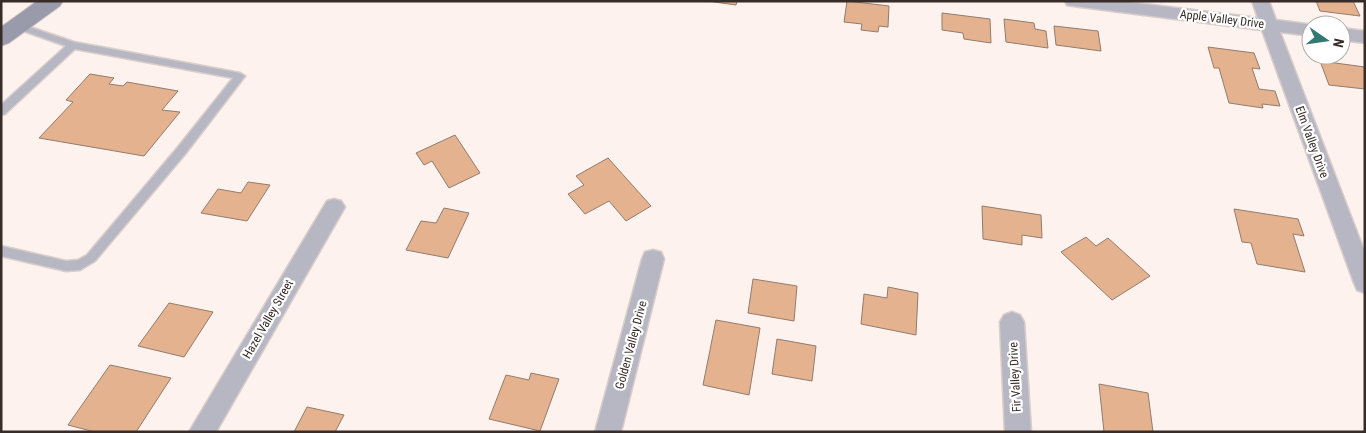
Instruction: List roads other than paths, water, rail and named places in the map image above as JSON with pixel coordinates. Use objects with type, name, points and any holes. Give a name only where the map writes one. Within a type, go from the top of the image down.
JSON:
[{"type":"main road","points":[[10,32],[52,1]]},
{"type":"street","name":"Apple Valley Drive","points":[[1073,1],[1301,29]]},
{"type":"street","name":"Elm Valley Drive","points":[[1260,1],[1365,283]]},
{"type":"street","points":[[1351,35],[1365,37]]},
{"type":"street","name":"Hazel Valley Street","points":[[202,432],[334,207]]},
{"type":"street","name":"Golden Valley Drive","points":[[608,432],[653,259]]},
{"type":"street","name":"Fir Valley Drive","points":[[1012,322],[1018,432]]},
{"type":"lane","points":[[1,251],[66,266],[80,265],[91,258],[182,150],[240,76],[10,32]]},
{"type":"lane","points":[[1,111],[73,45]]}]
